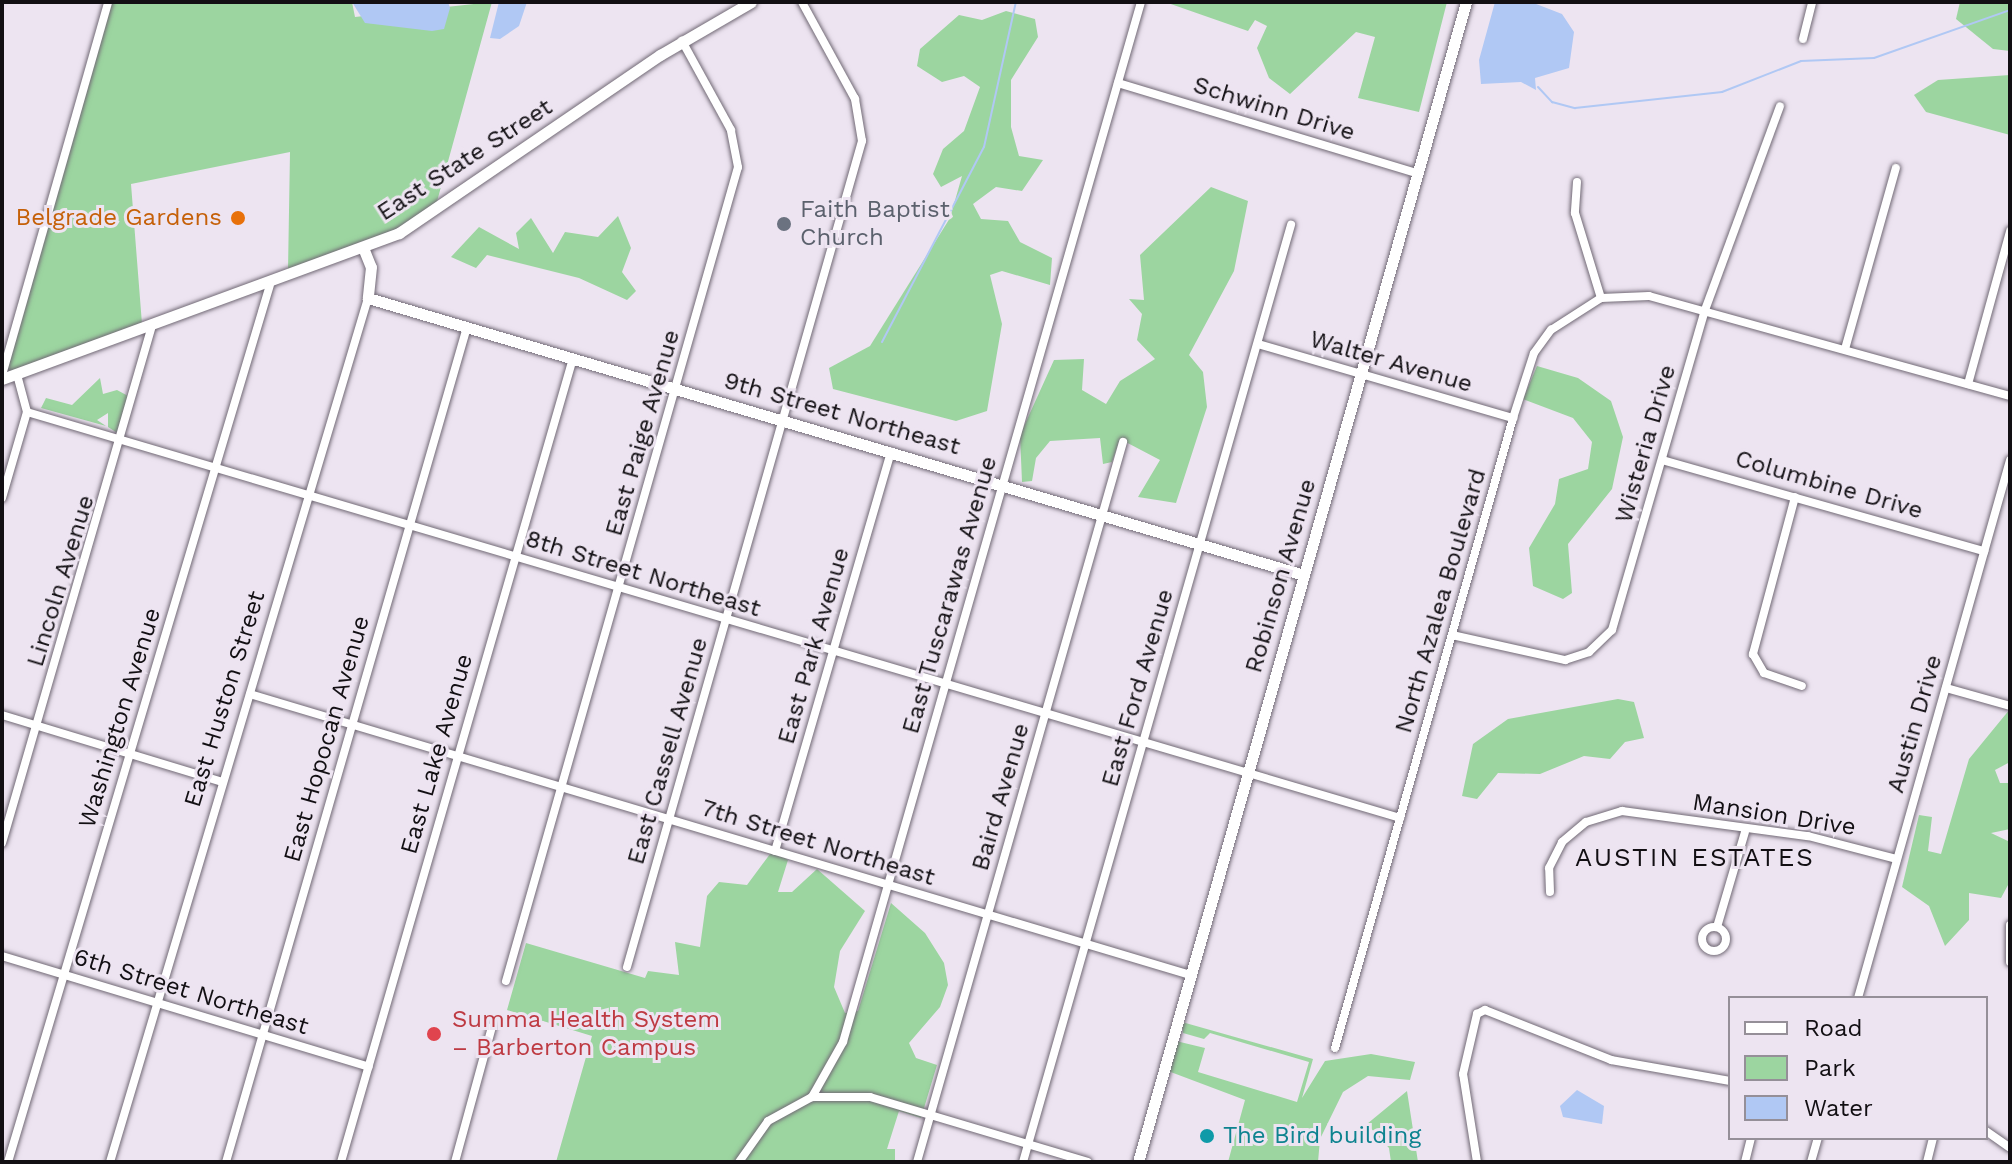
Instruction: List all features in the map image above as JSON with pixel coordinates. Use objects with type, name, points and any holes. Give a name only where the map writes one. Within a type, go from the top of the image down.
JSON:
[{"type":"street","points":[[2,377],[108,2]]},
{"type":"street","name":"East State Street","points":[[2,377],[17,375],[151,329],[364,250],[432,214],[682,41],[751,2]]},
{"type":"street","name":"East Cassell Avenue","points":[[627,967],[862,132],[855,99],[802,2]]},
{"type":"street","name":"East Tuscarawas Avenue","points":[[812,1097],[843,1042],[1141,2]]},
{"type":"street","name":"Robinson Avenue","points":[[1138,1162],[1466,2]]},
{"type":"street","points":[[1803,39],[1812,2]]},
{"type":"street","name":"East Paige Avenue","points":[[506,981],[620,588],[738,163],[731,130],[682,41]]},
{"type":"street","name":"Schwinn Drive","points":[[1118,83],[1419,174]]},
{"type":"street","name":"Wisteria Drive","points":[[1452,635],[1549,661],[1575,659],[1602,641],[1621,610],[1705,310],[1780,106]]},
{"type":"street","points":[[1845,349],[1896,168]]},
{"type":"street","points":[[1577,182],[1575,213],[1601,298],[1649,296],[2010,396]]},
{"type":"street","name":"East Ford Avenue","points":[[1023,1162],[1291,225]]},
{"type":"street","points":[[1968,384],[2010,231]]},
{"type":"street","name":"East Huston Street","points":[[110,1162],[368,298],[371,267],[364,250]]},
{"type":"street","name":"Washington Avenue","points":[[8,1162],[270,285]]},
{"type":"street","name":"9th Street Northeast","points":[[368,298],[1304,575]]},
{"type":"street","name":"North Azalea Boulevard","points":[[1335,1048],[1513,418],[1540,342],[1601,298]]},
{"type":"street","name":"East Hopocan Avenue","points":[[226,1162],[467,327]]},
{"type":"street","name":"Lincoln Avenue","points":[[2,843],[124,440],[151,329]]},
{"type":"street","name":"Walter Avenue","points":[[1258,344],[1513,418]]},
{"type":"street","name":"East Lake Avenue","points":[[341,1162],[573,358]]},
{"type":"street","points":[[2,498],[27,412],[17,375]]},
{"type":"street","name":"8th Street Northeast","points":[[27,412],[1400,818]]},
{"type":"street","name":"Baird Avenue","points":[[917,1162],[1123,442]]},
{"type":"street","name":"East Park Avenue","points":[[775,851],[891,452]]},
{"type":"street","name":"Columbine Drive","points":[[1662,460],[1984,551]]},
{"type":"street","name":"Austin Drive","points":[[1859,996],[2010,460]]},
{"type":"street","points":[[1795,497],[1753,654],[1764,673],[1802,686]]},
{"type":"street","points":[[1946,688],[2010,706]]},
{"type":"street","name":"7th Street Northeast","points":[[250,694],[1190,975]]},
{"type":"street","points":[[2,715],[222,782]]},
{"type":"street","name":"Mansion Drive","points":[[1550,892],[1556,849],[1598,817],[1644,811],[1745,832],[1821,838],[1897,859]]},
{"type":"street","points":[[1717,927],[1745,832]]},
{"type":"street","points":[[2010,925],[2010,962]]},
{"type":"street","name":"6th Street Northeast","points":[[2,956],[369,1067]]},
{"type":"street","points":[[1477,1162],[1463,1074],[1477,1014],[1485,1010],[1611,1060],[1728,1081]]},
{"type":"street","points":[[455,1162],[492,1027]]},
{"type":"street","points":[[739,1162],[768,1121],[812,1097],[870,1097],[1088,1162]]},
{"type":"street","points":[[1988,1132],[2010,1148]]},
{"type":"street","points":[[1745,1162],[1750,1140]]},
{"type":"street","points":[[1811,1162],[1817,1140]]},
{"type":"street","points":[[1927,1162],[1932,1140]]},
{"type":"green space","points":[[108,2],[352,2],[355,17],[492,2],[436,205],[379,239],[288,270],[290,152],[131,184],[142,324],[2,375]]},
{"type":"green space","points":[[1165,2],[1447,2],[1419,112],[1358,98],[1375,37],[1356,32],[1290,94],[1269,78],[1257,48],[1267,26],[1255,20],[1248,31]]},
{"type":"green space","points":[[1960,2],[2010,2],[2010,51],[1993,49],[1956,19]]},
{"type":"green space","points":[[1006,11],[1035,19],[1038,37],[1011,80],[1011,127],[1019,156],[1043,160],[1022,191],[996,187],[973,204],[981,219],[1008,221],[1020,242],[1052,258],[1050,285],[1002,271],[990,275],[1002,324],[987,411],[956,421],[833,389],[829,368],[870,346],[950,218],[962,176],[941,187],[933,174],[943,149],[964,131],[980,87],[964,76],[942,82],[917,66],[920,49],[959,15],[982,20]]},
{"type":"green space","points":[[2010,75],[2010,135],[1926,112],[1914,95],[1938,80]]},
{"type":"green space","points":[[1211,187],[1248,201],[1234,271],[1189,355],[1203,372],[1207,407],[1176,503],[1138,497],[1160,460],[1120,439],[1112,462],[1103,464],[1100,438],[1050,441],[1036,458],[1032,481],[1022,482],[1020,435],[1054,360],[1084,359],[1082,390],[1106,404],[1120,381],[1155,359],[1137,340],[1142,314],[1129,299],[1144,300],[1140,255]]},
{"type":"green space","points":[[618,216],[631,248],[622,272],[636,291],[627,300],[579,278],[487,255],[476,268],[451,257],[479,227],[519,249],[516,233],[531,218],[553,253],[565,232],[598,237]]},
{"type":"green space","points":[[1537,366],[1578,378],[1611,401],[1623,437],[1612,489],[1568,544],[1572,593],[1563,599],[1533,586],[1529,548],[1555,504],[1559,479],[1588,469],[1592,442],[1573,418],[1523,399]]},
{"type":"green space","points":[[100,378],[103,394],[117,390],[130,397],[119,434],[108,427],[108,413],[97,420],[106,426],[41,408],[46,398],[72,405]]},
{"type":"green space","points":[[1618,699],[1634,702],[1644,738],[1625,742],[1610,759],[1584,756],[1540,774],[1498,773],[1477,799],[1462,796],[1473,744],[1508,719]]},
{"type":"green space","points":[[2010,709],[2010,762],[1995,770],[2000,783],[2010,783],[2010,829],[1991,833],[2010,842],[2008,885],[2001,898],[1969,893],[1969,920],[1945,946],[1929,906],[1902,887],[1919,815],[1932,817],[1928,851],[1941,854],[1969,759]]},
{"type":"green space","points":[[773,850],[788,860],[778,892],[792,892],[817,869],[865,911],[840,951],[834,987],[845,1013],[858,1011],[891,903],[925,933],[944,963],[948,985],[940,1007],[909,1043],[916,1058],[937,1065],[921,1118],[899,1111],[887,1149],[895,1149],[895,1162],[556,1162],[592,1036],[507,1010],[526,943],[645,978],[648,971],[679,975],[675,942],[700,947],[707,896],[719,882],[747,885]]},
{"type":"green space","points":[[1182,1022],[1313,1059],[1302,1098],[1325,1061],[1371,1054],[1415,1062],[1410,1080],[1368,1076],[1343,1092],[1320,1139],[1318,1162],[1228,1162],[1245,1100],[1168,1071],[1176,1041],[1205,1048],[1198,1072],[1297,1102],[1309,1062],[1210,1033],[1204,1039],[1183,1033]]},
{"type":"green space","points":[[1407,1091],[1418,1162],[1391,1162],[1389,1148],[1367,1124]]},
{"type":"water","points":[[352,2],[448,2],[450,8],[444,29],[432,31],[365,23]]},
{"type":"water","points":[[499,2],[527,2],[519,26],[500,39],[490,38]]},
{"type":"water","points":[[1495,2],[1531,2],[1562,14],[1574,32],[1569,68],[1535,78],[1536,90],[1521,82],[1481,84],[1479,60]]},
{"type":"water","points":[[1577,1090],[1604,1106],[1602,1124],[1563,1117],[1560,1106]]},
{"type":"waterway","points":[[882,342],[984,147],[1016,2]]},
{"type":"waterway","points":[[1538,87],[1552,102],[1575,108],[1722,92],[1801,61],[1874,58],[2010,10]]},
{"type":"place","name":"Belgrade Gardens","points":[[238,218]]},
{"type":"place","name":"Faith Baptist Church","points":[[784,224]]},
{"type":"place","name":"Summa Health System – Barberton Campus","points":[[434,1034]]},
{"type":"place","name":"The Bird building","points":[[1207,1136]]},
{"type":"district","name":"AUSTIN ESTATES","points":[[1695,858]]}]
